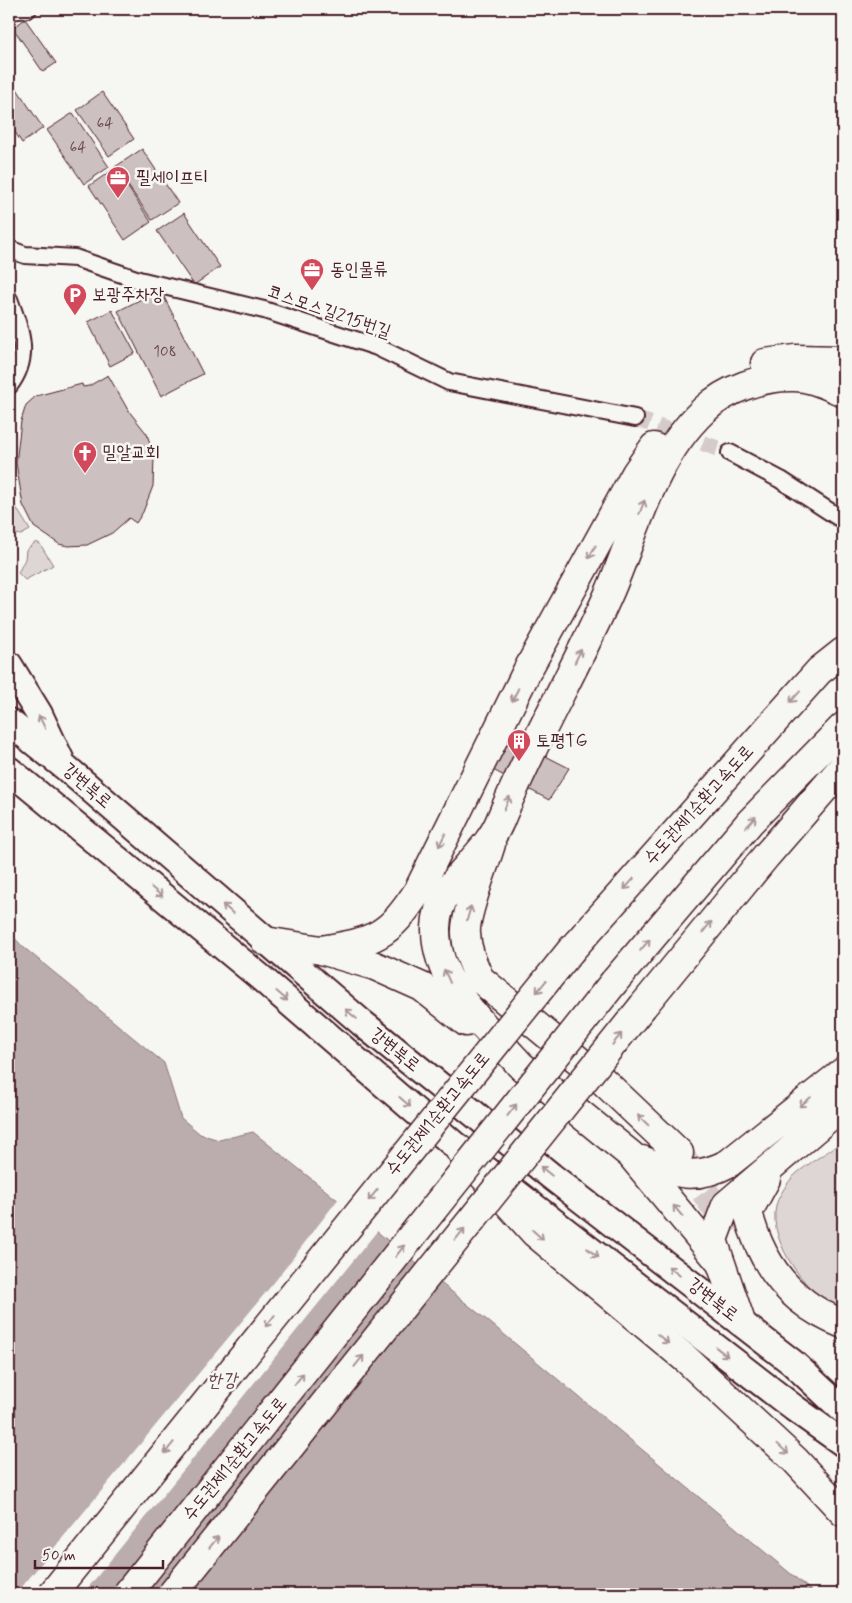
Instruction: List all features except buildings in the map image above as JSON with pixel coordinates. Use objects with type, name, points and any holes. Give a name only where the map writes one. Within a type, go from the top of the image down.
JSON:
[{"type":"highway","points":[[321,950],[353,944],[379,935],[400,918],[405,911],[418,890],[467,789],[583,567],[636,473],[676,414],[706,384],[744,365],[795,359],[843,360]]},
{"type":"highway","points":[[678,1153],[602,1080],[480,979],[469,955],[465,932],[468,914],[496,830],[524,766],[610,591],[651,484],[679,438],[704,410],[720,397],[751,382],[792,376],[821,382],[843,392]]},
{"type":"highway","points":[[819,671],[843,633]]},
{"type":"highway","name":"수도권제1순환고속도로","points":[[52,1594],[572,949],[819,671],[843,652]]},
{"type":"highway","points":[[9,665],[39,714],[64,766]]},
{"type":"highway","name":"강변북로","points":[[9,722],[64,766],[265,941],[552,1176],[793,1363],[843,1398]]},
{"type":"highway","name":"수도권제1순환고속도로","points":[[127,1594],[614,982],[750,822],[843,727]]},
{"type":"highway","name":"수도권제1순환고속도로","points":[[172,1594],[643,1006],[766,856],[843,767]]},
{"type":"highway","points":[[9,770],[119,861]]},
{"type":"highway","points":[[766,856],[843,782]]},
{"type":"highway","points":[[9,792],[119,861]]},
{"type":"highway","points":[[496,830],[448,888],[438,909],[437,948],[454,991],[522,1067]]},
{"type":"highway","name":"강변북로","points":[[119,861],[260,977],[458,1148],[794,1408],[843,1442]]},
{"type":"highway","points":[[265,941],[321,950],[375,966],[422,987],[632,1155],[720,1262]]},
{"type":"highway","points":[[632,1155],[662,1168],[686,1175],[711,1173],[729,1163],[843,1072]]},
{"type":"highway","points":[[741,1322],[713,1240],[726,1206],[843,1105]]},
{"type":"highway","points":[[458,1148],[535,1233],[686,1359],[795,1460],[843,1512]]},
{"type":"highway","points":[[774,1164],[748,1212],[754,1237],[773,1269],[792,1294],[826,1317],[843,1324]]},
{"type":"highway","points":[[732,1232],[773,1299],[797,1318],[843,1344]]},
{"type":"highway","name":"강변북로","points":[[793,1363],[843,1410]]},
{"type":"highway","name":"강변북로","points":[[794,1408],[843,1454]]},
{"type":"street","points":[[9,11],[28,9]]},
{"type":"street","name":"코스모스길215번길","points":[[9,249],[25,255],[75,258],[139,280],[264,310],[377,346],[449,382],[635,418]]},
{"type":"street","points":[[9,298],[22,337],[23,348],[14,379],[9,386]]},
{"type":"street","points":[[730,453],[781,480],[838,517]]},
{"type":"shaded area","points":[[9,496],[30,530],[21,535],[9,533]]},
{"type":"shaded area","points":[[36,542],[40,544],[53,565],[25,580],[18,573],[25,559],[26,550]]},
{"type":"shaded area","points":[[843,1141],[843,1313],[818,1296],[805,1283],[785,1252],[778,1236],[775,1221],[777,1203],[791,1179]]},
{"type":"water","name":"한강","points":[[9,932],[22,946],[164,1063],[181,1118],[200,1134],[219,1140],[253,1132],[488,1321],[815,1594],[9,1594]]},
{"type":"pier","points":[[339,1198],[378,1230],[83,1594],[16,1594],[276,1280]]},
{"type":"tunnel","points":[[635,418],[730,453]]},
{"type":"tunnel","points":[[681,1157],[732,1232]]},
{"type":"place","name":"필세이프티","points":[[118,199]]},
{"type":"place","name":"동인물류","points":[[312,291]]},
{"type":"place","name":"보광주차장","points":[[75,316]]},
{"type":"place","name":"밀알교회","points":[[85,474]]},
{"type":"place","name":"토평TG","points":[[519,762]]}]
